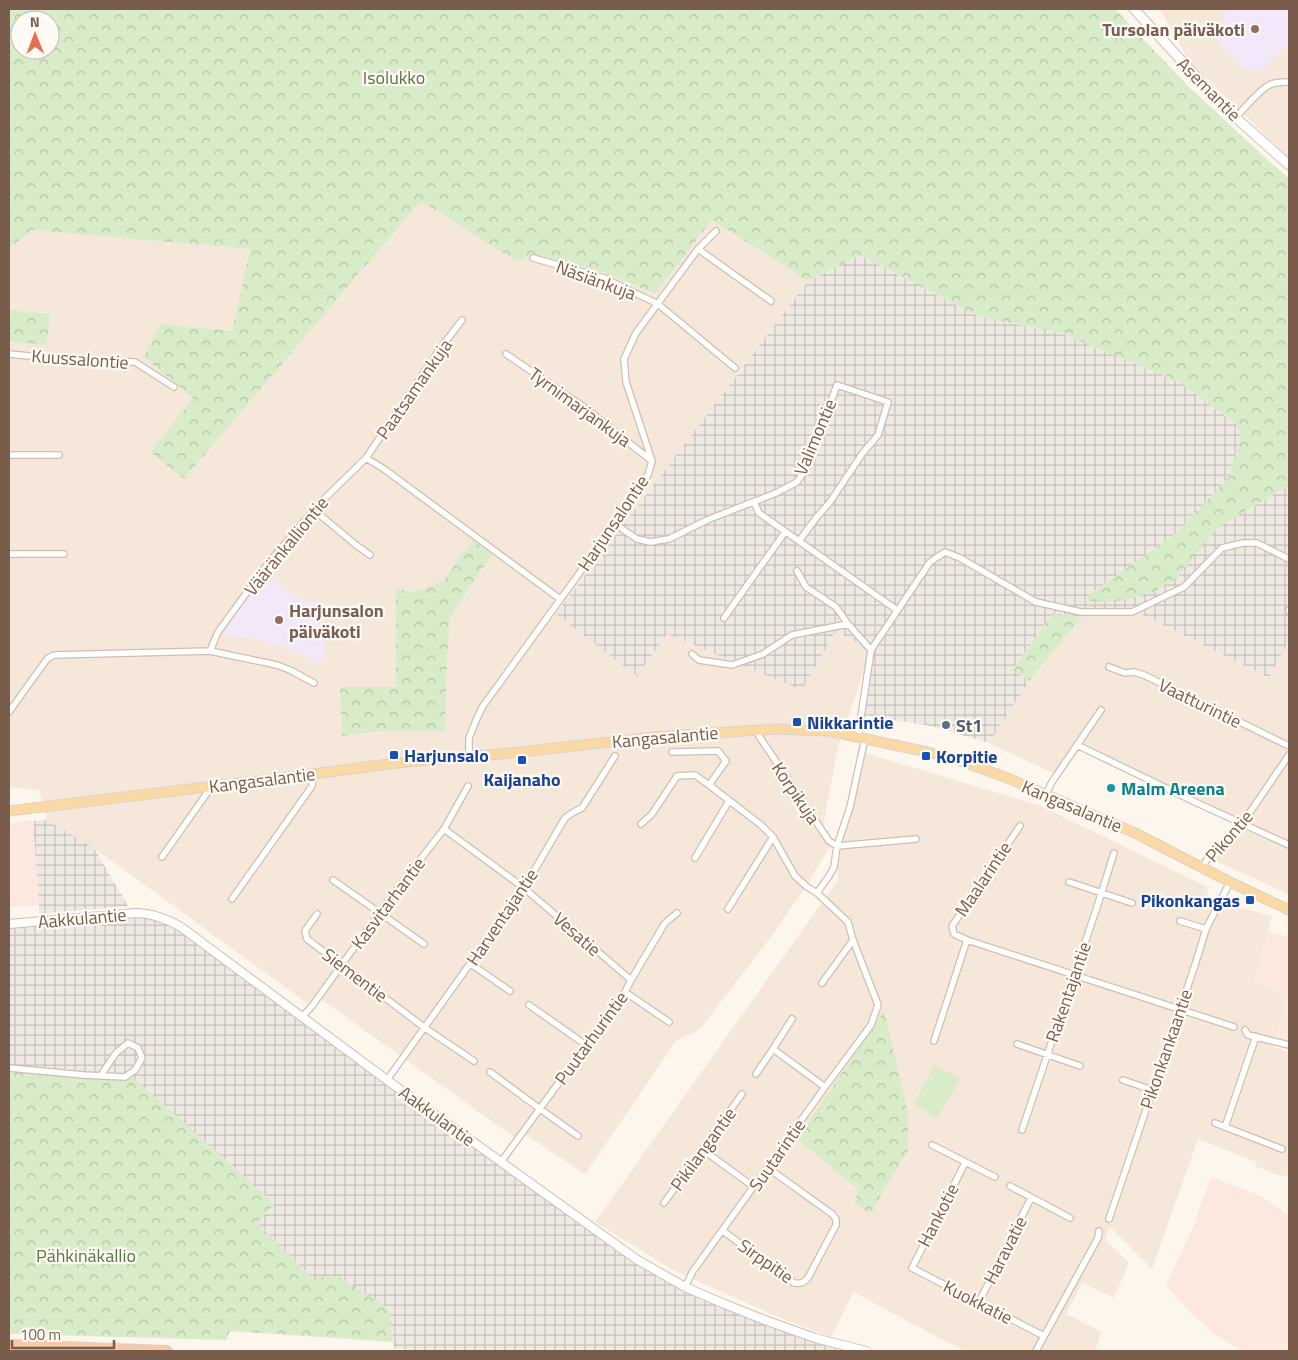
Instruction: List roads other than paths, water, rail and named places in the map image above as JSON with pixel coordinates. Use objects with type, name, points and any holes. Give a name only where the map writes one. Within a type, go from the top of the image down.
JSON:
[{"type":"highway","points":[[9,1346],[167,1351]]},
{"type":"main road","name":"Asemantie","points":[[1134,9],[1226,109],[1289,165]]},
{"type":"main road","name":"Kangasalantie","points":[[9,812],[387,764],[469,757],[654,736],[745,730],[795,729],[829,731],[955,759],[1005,777],[1135,833],[1289,910]]},
{"type":"street","points":[[1236,117],[1269,85],[1289,82]]},
{"type":"street","name":"Harjunsalontie","points":[[469,757],[469,738],[484,706],[648,475],[652,461],[626,382],[624,359],[636,333],[698,250],[716,232]]},
{"type":"street","points":[[698,250],[771,301]]},
{"type":"street","name":"Näsiänkuja","points":[[533,258],[604,278],[658,304],[735,368]]},
{"type":"street","name":"Paatsamankuja","points":[[366,458],[462,320]]},
{"type":"street","name":"Kuussalontie","points":[[9,354],[58,359],[135,362],[174,387]]},
{"type":"street","name":"Tyrnimarjankuja","points":[[506,354],[581,405],[652,461]]},
{"type":"street","name":"Valimontie","points":[[615,524],[636,539],[650,542],[669,538],[707,520],[776,493],[797,482],[806,468],[837,385],[888,402],[878,435],[862,454],[830,502],[799,541]]},
{"type":"street","points":[[9,455],[60,455]]},
{"type":"street","points":[[366,458],[384,469],[560,598]]},
{"type":"street","name":"Vääränkalliontie","points":[[210,651],[218,632],[269,562],[314,510],[366,458]]},
{"type":"street","points":[[754,502],[759,513],[897,610]]},
{"type":"street","points":[[314,510],[370,555]]},
{"type":"street","points":[[724,618],[785,532]]},
{"type":"street","points":[[817,893],[834,867],[837,846],[850,807],[861,738],[871,650],[930,562],[945,552],[960,558],[1036,602],[1081,612],[1132,612],[1184,587],[1222,548],[1242,543],[1257,543],[1289,559]]},
{"type":"street","points":[[9,554],[64,554]]},
{"type":"street","points":[[798,571],[806,587],[836,607],[871,650]]},
{"type":"street","points":[[692,654],[699,660],[732,665],[763,654],[792,635],[848,624]]},
{"type":"street","points":[[9,712],[48,659],[54,655],[210,651],[290,670],[314,683]]},
{"type":"street","name":"Vaatturintie","points":[[1109,667],[1125,673],[1134,672],[1144,675],[1289,746]]},
{"type":"street","points":[[1046,794],[1101,710]]},
{"type":"street","name":"Korpikuja","points":[[759,736],[829,841],[837,846]]},
{"type":"street","points":[[1077,745],[1289,845]]},
{"type":"street","points":[[672,752],[718,751],[726,761],[709,784]]},
{"type":"street","name":"Pikontie","points":[[1202,867],[1210,855],[1242,824],[1289,755]]},
{"type":"street","name":"Harventajantie","points":[[388,1080],[524,888],[565,818],[582,808],[615,756]]},
{"type":"street","points":[[232,899],[312,786],[313,774]]},
{"type":"street","points":[[641,824],[652,814],[677,776],[695,775],[761,825],[773,837],[795,876],[817,893],[848,922],[853,940],[822,983]]},
{"type":"street","name":"Kasvitarhantie","points":[[302,1017],[444,829],[468,786]]},
{"type":"street","points":[[162,857],[210,787]]},
{"type":"street","points":[[695,858],[729,801]]},
{"type":"street","name":"Maalarintie","points":[[934,1042],[967,940],[954,934],[952,926],[1020,826]]},
{"type":"street","name":"Vesatie","points":[[444,829],[524,888],[631,980]]},
{"type":"street","points":[[728,909],[773,837]]},
{"type":"street","points":[[837,846],[916,839]]},
{"type":"street","name":"Rakentajantie","points":[[1022,1130],[1114,853]]},
{"type":"street","points":[[333,880],[424,944]]},
{"type":"street","points":[[1069,882],[1132,903]]},
{"type":"street","name":"Pikonkankaantie","points":[[1109,1219],[1206,929],[1230,882]]},
{"type":"street","name":"Aakkulantie","points":[[9,924],[136,913],[154,914],[181,927],[388,1080],[636,1258],[685,1287],[762,1319],[815,1338],[866,1351]]},
{"type":"street","name":"Puutarhurintie","points":[[501,1162],[625,992],[665,923],[677,913]]},
{"type":"street","name":"Siementie","points":[[317,914],[305,931],[307,939],[425,1028],[474,1061]]},
{"type":"street","points":[[1180,921],[1206,929]]},
{"type":"street","name":"Suutarintie","points":[[685,1287],[693,1272],[871,1025],[878,1005],[853,940]]},
{"type":"street","points":[[967,940],[1234,1027]]},
{"type":"street","points":[[471,964],[510,991]]},
{"type":"street","points":[[625,992],[669,1022]]},
{"type":"street","points":[[529,1005],[586,1045]]},
{"type":"street","points":[[756,1074],[792,1019]]},
{"type":"street","points":[[1244,1030],[1248,1035],[1289,1045]]},
{"type":"street","points":[[1225,1127],[1256,1036]]},
{"type":"street","points":[[9,1068],[125,1077],[135,1070],[142,1058],[138,1048],[128,1043],[116,1053],[101,1075]]},
{"type":"street","points":[[1017,1044],[1080,1066]]},
{"type":"street","points":[[773,1049],[825,1087]]},
{"type":"street","points":[[490,1072],[578,1136]]},
{"type":"street","points":[[1123,1080],[1152,1090]]},
{"type":"street","name":"Pikilangantie","points":[[664,1203],[742,1094]]},
{"type":"street","points":[[1215,1123],[1282,1149]]},
{"type":"street","name":"Hankotie","points":[[932,1145],[995,1177]]},
{"type":"street","points":[[703,1150],[754,1187]]},
{"type":"street","name":"Hankotie","points":[[912,1268],[965,1163]]},
{"type":"street","name":"Sirppitie","points":[[723,1231],[794,1283],[800,1284],[808,1278],[836,1225],[836,1219],[832,1214],[768,1168]]},
{"type":"street","name":"Haravatie","points":[[1010,1186],[1070,1218]]},
{"type":"street","name":"Haravatie","points":[[979,1302],[1031,1198]]},
{"type":"street","points":[[1036,1351],[1098,1238],[1099,1231]]},
{"type":"street","name":"Kuokkatie","points":[[912,1268],[1044,1336]]},
{"type":"place","name":"Tursolan päiväkoti","points":[[1255,29]]},
{"type":"place","name":"Harjunsalon päiväkoti","points":[[279,620]]},
{"type":"place","name":"Nikkarintie","points":[[797,722]]},
{"type":"place","name":"St1","points":[[946,725]]},
{"type":"place","name":"Harjunsalo","points":[[394,755]]},
{"type":"place","name":"Korpitie","points":[[926,756]]},
{"type":"place","name":"Kaijanaho","points":[[522,760]]},
{"type":"place","name":"Malm Areena","points":[[1111,788]]},
{"type":"place","name":"Pikonkangas","points":[[1250,900]]},
{"type":"park label","name":"Isolukko","points":[[394,77]]},
{"type":"park label","name":"Pähkinäkallio","points":[[86,1255]]}]
